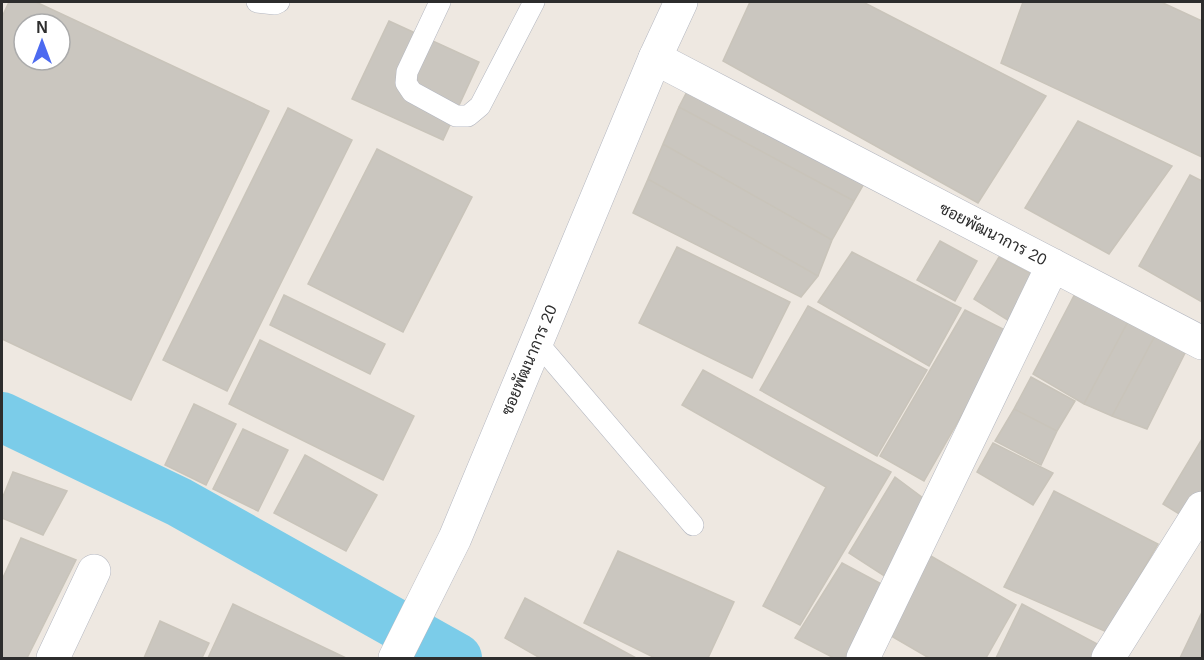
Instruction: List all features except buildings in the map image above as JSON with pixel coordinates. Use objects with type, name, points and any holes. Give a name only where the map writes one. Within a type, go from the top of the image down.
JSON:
[{"type":"street","name":"ซอยพัฒนาการ 20","points":[[395,658],[455,538],[655,58],[681,2]]},
{"type":"street","name":"ซอยพัฒนาการ 20","points":[[655,58],[1203,343]]},
{"type":"street","points":[[863,658],[1053,265]]},
{"type":"street","points":[[1108,658],[1203,508]]},
{"type":"street","points":[[53,658],[94,571]]},
{"type":"lane","points":[[257,2],[275,4],[279,2]]},
{"type":"lane","points":[[440,2],[406,72],[406,83],[412,92],[456,116],[468,116],[480,106],[534,2]]},
{"type":"lane","points":[[536,341],[693,525]]},
{"type":"waterway","points":[[2,417],[179,502],[457,658]]}]
